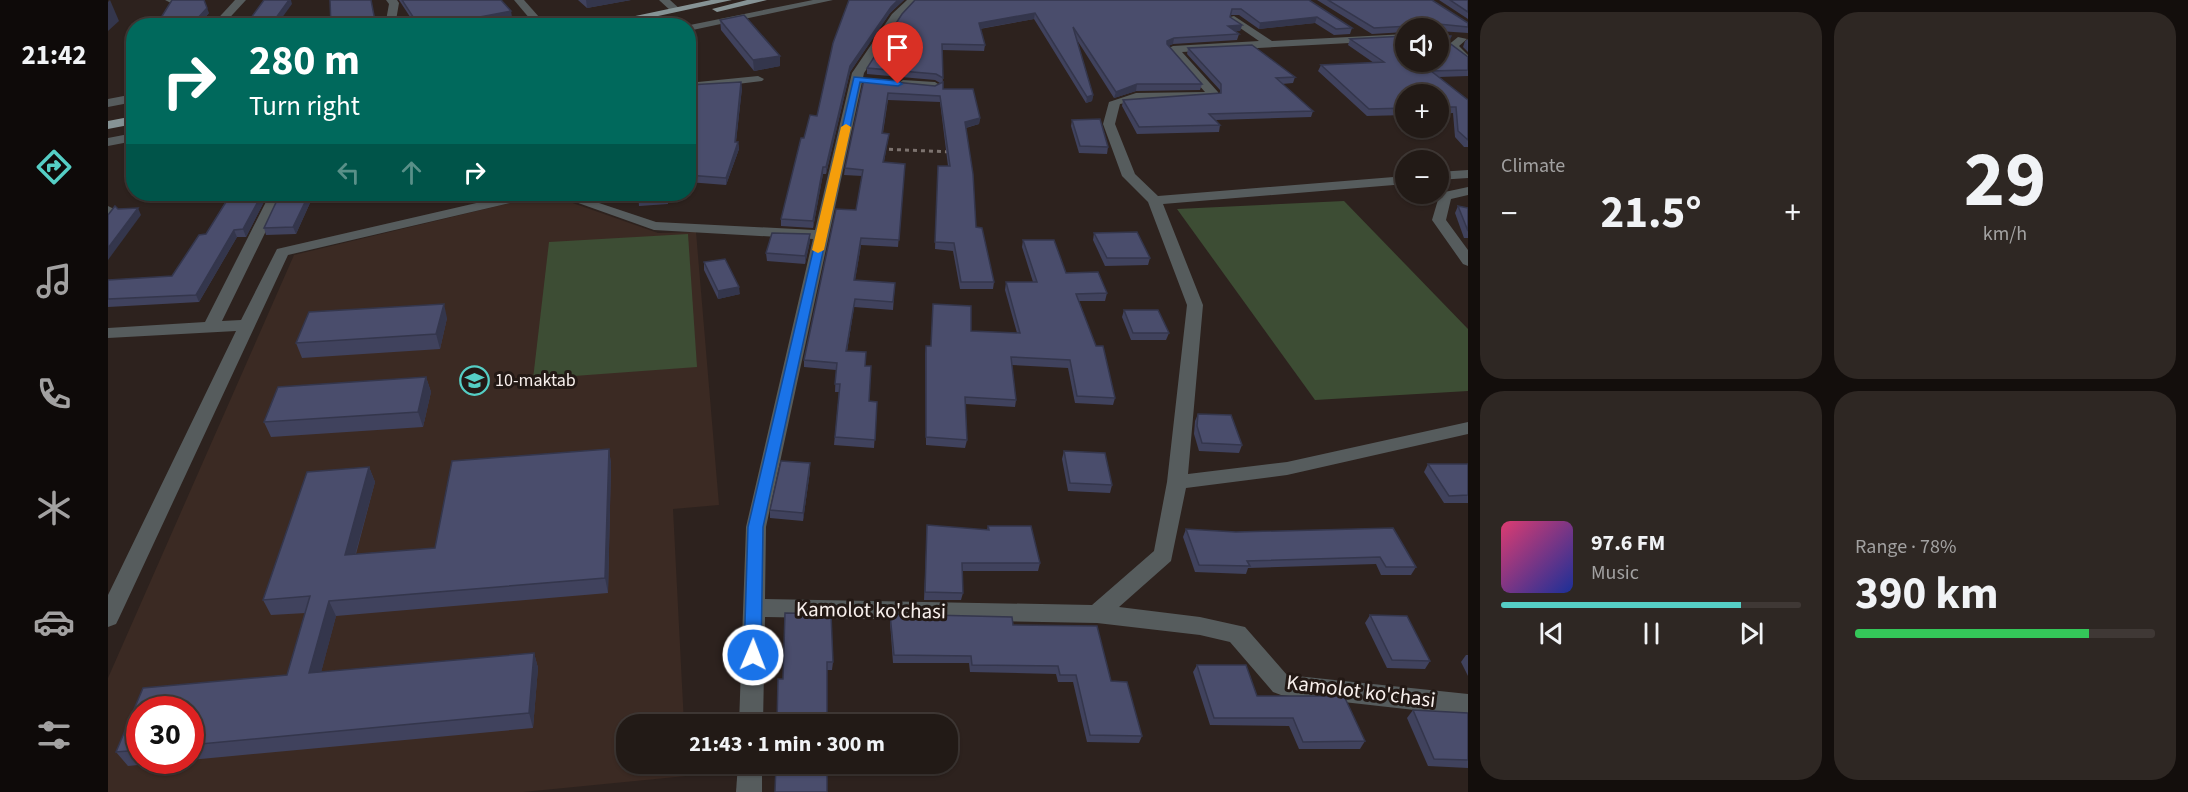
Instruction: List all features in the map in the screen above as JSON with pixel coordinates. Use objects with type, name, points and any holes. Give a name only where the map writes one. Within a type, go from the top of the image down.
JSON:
[{"type":"main road","points":[[634,18],[727,0]]},
{"type":"main road","points":[[670,18],[762,0]]},
{"type":"main road","points":[[108,117],[126,114]]},
{"type":"main road","points":[[108,125],[126,122]]},
{"type":"street","points":[[223,18],[240,0]]},
{"type":"street","points":[[391,0],[394,3],[391,18]]},
{"type":"street","points":[[519,0],[535,18]]},
{"type":"street","points":[[664,0],[676,10]]},
{"type":"street","points":[[745,3],[788,0]]},
{"type":"street","points":[[696,26],[828,0]]},
{"type":"street","points":[[751,714],[756,527],[821,235],[842,147],[862,80],[858,73],[896,16],[913,0]]},
{"type":"street","points":[[1234,19],[1270,44]]},
{"type":"street","points":[[1351,28],[1369,39]]},
{"type":"street","points":[[1449,36],[1465,39]]},
{"type":"street","points":[[1096,614],[1164,555],[1177,482],[1195,305],[1154,200],[1128,176],[1109,124],[1115,102],[1136,97],[1214,95],[1173,49],[1395,38]]},
{"type":"street","points":[[1465,39],[1453,46],[1468,62]]},
{"type":"street","points":[[696,86],[758,79]]},
{"type":"street","points":[[888,82],[935,86]]},
{"type":"street","points":[[108,103],[126,100]]},
{"type":"street","points":[[108,142],[126,139]]},
{"type":"street","points":[[1449,175],[1468,174]]},
{"type":"street","points":[[1154,200],[1183,200],[1395,181]]},
{"type":"street","points":[[1468,191],[1445,196],[1438,220],[1468,261]]},
{"type":"street","points":[[211,327],[274,201]]},
{"type":"street","points":[[108,618],[282,252],[501,201]]},
{"type":"street","points":[[581,201],[654,226],[821,235]]},
{"type":"street","points":[[108,333],[247,325]]},
{"type":"street","points":[[1177,482],[1213,480],[1350,455],[1468,428]]},
{"type":"street","name":"Kamolot ko'chasi","points":[[754,608],[1096,614],[1237,633],[1281,685],[1413,697],[1468,705]]},
{"type":"street","points":[[749,792],[750,774]]},
{"type":"path","points":[[842,147],[953,153]]},
{"type":"shaded area","name":"10-maktab","points":[[518,201],[567,201],[658,233],[696,232],[719,505],[673,509],[683,714],[616,714],[616,774],[686,774],[686,776],[523,792],[108,792],[108,678],[294,255]]},
{"type":"green space","points":[[1344,201],[1468,329],[1468,391],[1315,400],[1177,209]]},
{"type":"green space","points":[[688,234],[697,367],[533,379],[549,242]]},
{"type":"building","points":[[172,0],[204,0],[207,8],[198,18],[161,18]]},
{"type":"building","points":[[264,0],[289,0],[276,18],[251,18]]},
{"type":"building","points":[[330,0],[371,0],[374,18],[331,18]]},
{"type":"building","points":[[402,0],[501,0],[511,11],[474,18],[414,18]]},
{"type":"building","points":[[849,0],[898,0],[850,66],[826,167],[823,167],[813,221],[781,219],[801,138],[804,138],[810,115],[817,116],[833,43]]},
{"type":"building","points":[[915,0],[1309,0],[1352,28],[1336,29],[1317,17],[1260,23],[1241,9],[1232,9],[1230,17],[1242,25],[1228,26],[1239,34],[1174,38],[1167,41],[1167,44],[1202,84],[1137,84],[1116,92],[1073,27],[1093,95],[1087,97],[1035,13],[979,23],[985,45],[942,44],[943,78],[936,74],[867,68],[902,14]]},
{"type":"building","points":[[1328,0],[1432,0],[1468,23],[1468,27],[1449,25],[1449,18],[1395,18],[1395,27],[1374,28]]},
{"type":"building","points":[[1450,0],[1468,0],[1468,12]]},
{"type":"building","points":[[744,15],[780,56],[753,60],[720,20]]},
{"type":"building","points":[[1395,37],[1395,72],[1432,72],[1448,84],[1395,84],[1395,108],[1369,109],[1321,65],[1384,62],[1350,39]]},
{"type":"building","points":[[1449,43],[1468,57],[1468,70],[1449,71]]},
{"type":"building","points":[[1252,45],[1295,77],[1276,78],[1313,111],[1209,114],[1220,125],[1139,127],[1123,100],[1221,93],[1221,84],[1188,48]]},
{"type":"building","points":[[864,79],[935,86],[943,82],[943,89],[973,89],[980,118],[965,122],[973,174],[976,227],[982,228],[994,282],[961,282],[954,243],[935,242],[938,166],[950,166],[940,96],[888,93],[882,133],[889,134],[883,162],[905,164],[899,240],[861,238],[854,280],[895,283],[893,302],[855,299],[846,351],[866,352],[865,366],[871,366],[869,401],[877,402],[875,440],[835,437],[840,384],[835,384],[837,363],[804,360],[836,209],[856,210],[863,170],[845,168]]},
{"type":"building","points":[[741,82],[735,142],[738,142],[726,178],[696,176],[696,85]]},
{"type":"building","points":[[1449,85],[1468,100],[1468,140],[1458,131],[1456,107],[1449,107]]},
{"type":"building","points":[[1100,119],[1108,147],[1080,146],[1072,120]]},
{"type":"building","points":[[227,201],[258,201],[243,229],[234,230],[196,295],[108,299],[108,280],[172,276],[199,235],[206,234]]},
{"type":"building","points":[[277,201],[306,201],[293,227],[264,228]]},
{"type":"building","points":[[115,206],[118,209],[138,208],[108,248],[108,215]]},
{"type":"building","points":[[1458,206],[1468,208],[1468,231]]},
{"type":"building","points":[[1137,232],[1150,258],[1107,258],[1094,233]]},
{"type":"building","points":[[772,233],[810,234],[805,256],[766,253]]},
{"type":"building","points":[[1023,240],[1054,240],[1066,273],[1098,272],[1107,293],[1076,294],[1096,346],[1103,346],[1115,398],[1077,396],[1070,360],[1011,357],[1016,400],[965,397],[967,440],[926,437],[926,346],[931,346],[933,304],[971,306],[971,331],[1020,333],[1006,282],[1037,282]]},
{"type":"building","points":[[725,259],[739,287],[718,291],[704,262]]},
{"type":"building","points":[[444,304],[436,334],[296,343],[309,312]]},
{"type":"building","points":[[1124,310],[1158,310],[1169,333],[1133,333]]},
{"type":"building","points":[[426,377],[418,412],[264,422],[278,387]]},
{"type":"building","points":[[1198,414],[1231,415],[1242,445],[1202,443],[1197,426]]},
{"type":"building","points":[[609,449],[605,578],[329,601],[309,673],[534,653],[529,713],[204,744],[204,696],[140,696],[143,688],[287,675],[310,596],[263,600],[307,472],[369,467],[345,555],[435,548],[452,461]]},
{"type":"building","points":[[1064,451],[1105,453],[1112,485],[1070,483]]},
{"type":"building","points":[[781,461],[810,463],[803,513],[770,510]]},
{"type":"building","points":[[1428,464],[1468,464],[1468,495],[1449,496]]},
{"type":"building","points":[[927,525],[989,530],[988,526],[1031,526],[1040,563],[962,563],[963,593],[925,592]]},
{"type":"building","points":[[1393,528],[1416,567],[1386,567],[1380,557],[1247,561],[1250,566],[1199,565],[1186,529],[1236,532]]},
{"type":"building","points":[[785,613],[831,614],[833,662],[827,662],[827,714],[777,714],[778,679],[783,679]]},
{"type":"building","points":[[890,614],[1012,617],[1013,625],[1097,626],[1111,681],[1127,682],[1142,736],[1090,735],[1076,675],[1060,675],[1058,666],[972,665],[971,656],[894,655]]},
{"type":"building","points":[[1370,615],[1407,616],[1430,661],[1392,660]]},
{"type":"building","points":[[1197,665],[1246,665],[1257,696],[1344,696],[1365,741],[1303,742],[1293,718],[1214,718]]},
{"type":"building","points":[[1413,710],[1468,713],[1468,760],[1434,759]]},
{"type":"building","points":[[126,728],[126,751],[116,752]]},
{"type":"building","points":[[776,774],[827,774],[827,792],[775,792]]},
{"type":"slow traffic","points":[[818,250],[846,127]]},
{"type":"place","name":"10-maktab","points":[[474,380]]},
{"type":"route","points":[[753,655],[756,527],[857,79],[898,84]]}]
